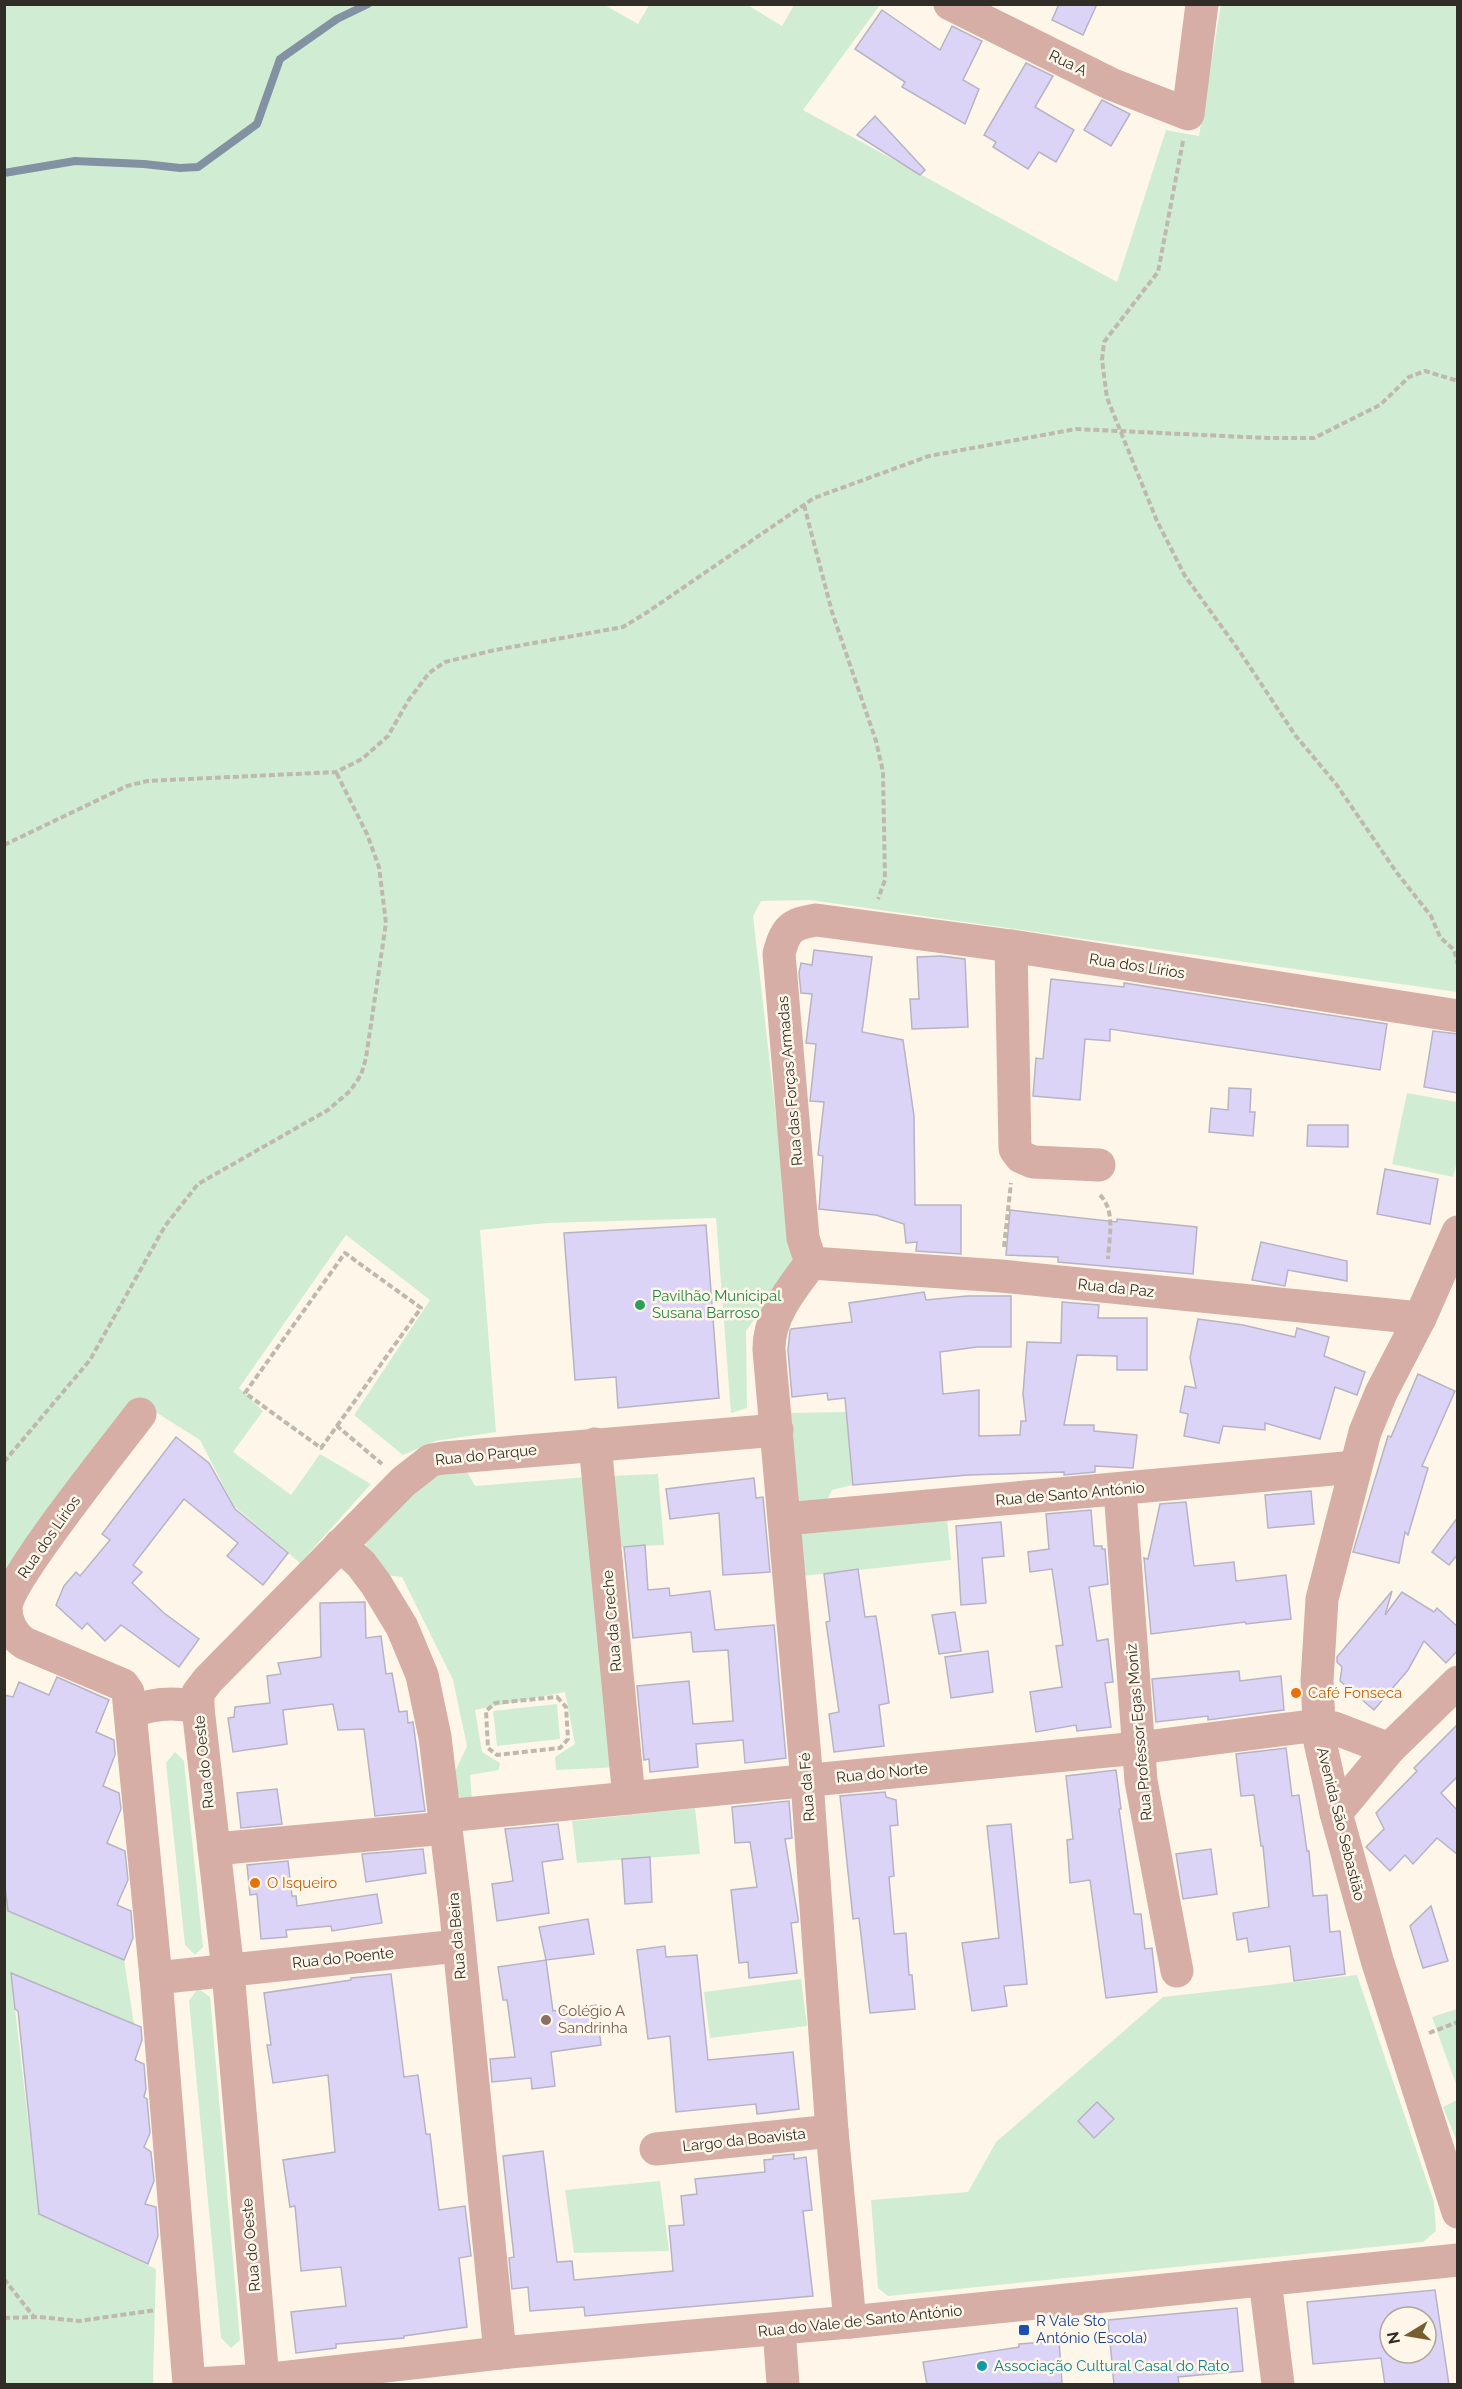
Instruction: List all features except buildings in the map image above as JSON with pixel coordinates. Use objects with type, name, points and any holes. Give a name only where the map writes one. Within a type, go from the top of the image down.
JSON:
[{"type":"street","name":"Rua A","points":[[950,4],[1111,84],[1188,114]]},
{"type":"street","points":[[1188,114],[1202,4]]},
{"type":"street","name":"Rua dos Lírios","points":[[816,920],[1011,946],[1458,1016]]},
{"type":"street","name":"Rua das Forças Armadas","points":[[811,1263],[803,1238],[779,954],[782,938],[790,928],[803,922],[816,920]]},
{"type":"street","points":[[1011,946],[1015,1149],[1021,1157],[1033,1162],[1099,1165]]},
{"type":"street","name":"Avenida São Sebastião","points":[[1458,1232],[1419,1318],[1381,1393],[1365,1432],[1322,1599],[1317,1660],[1318,1727],[1324,1768],[1377,1960],[1458,2212]]},
{"type":"street","name":"Rua da Paz","points":[[811,1263],[1001,1276],[1419,1318]]},
{"type":"street","name":"Rua da Fé","points":[[811,1263],[781,1306],[768,1340],[807,1781],[832,2131],[850,2322]]},
{"type":"street","name":"Rua dos Lírios","points":[[131,1712],[128,1692],[123,1685],[24,1643],[14,1636],[6,1608],[26,1568],[140,1414]]},
{"type":"street","name":"Rua do Parque","points":[[198,1708],[198,1693],[208,1680],[403,1482],[430,1460],[777,1430]]},
{"type":"street","name":"Rua da Creche","points":[[595,1444],[629,1798]]},
{"type":"street","name":"Rua de Santo António","points":[[785,1519],[1355,1467]]},
{"type":"street","name":"Rua Professor Egas Moniz","points":[[1120,1490],[1138,1748],[1148,1828],[1177,1971]]},
{"type":"street","name":"Rua da Beira","points":[[340,1545],[360,1564],[385,1598],[412,1650],[422,1675],[435,1737],[446,1822],[500,2353]]},
{"type":"street","points":[[1336,1813],[1389,1749],[1458,1682]]},
{"type":"street","name":"Rua do Oeste","points":[[131,1712],[148,1706],[165,1704],[183,1704],[198,1708],[228,1971],[267,2382]]},
{"type":"street","points":[[131,1712],[156,1978],[189,2385]]},
{"type":"street","name":"Rua do Norte","points":[[214,1849],[629,1798],[1138,1748],[1303,1727],[1334,1728],[1389,1749]]},
{"type":"street","name":"Rua do Poente","points":[[228,1971],[458,1946]]},
{"type":"street","points":[[156,1978],[228,1971]]},
{"type":"street","name":"Largo da Boavista","points":[[656,2149],[832,2131]]},
{"type":"street","name":"Rua do Vale de Santo António","points":[[267,2382],[500,2353],[778,2329],[1458,2260]]},
{"type":"street","points":[[1265,2280],[1278,2385]]},
{"type":"street","points":[[778,2329],[783,2385]]},
{"type":"street","points":[[428,2385],[453,2358]]},
{"type":"street","points":[[195,2385],[267,2382]]},
{"type":"path","points":[[1188,114],[1158,272],[1104,342],[1104,382],[1107,398],[1157,521],[1185,576],[1240,652],[1295,735],[1336,784],[1397,873],[1431,916],[1440,937],[1454,950],[1458,965]]},
{"type":"path","points":[[4,845],[127,786],[147,781],[336,772],[362,759],[388,736],[408,701],[429,673],[445,662],[495,650],[623,627],[814,498],[929,456],[1076,429],[1314,438],[1380,405],[1409,377],[1425,370],[1458,381]]},
{"type":"path","points":[[804,505],[832,612],[876,741],[883,772],[885,880],[866,927]]},
{"type":"path","points":[[4,1462],[90,1360],[165,1226],[198,1184],[328,1110],[350,1091],[361,1075],[366,1058],[386,923],[379,867],[367,834],[336,772]]},
{"type":"path","points":[[1001,1276],[1015,1149]]},
{"type":"path","points":[[1107,1286],[1110,1214]]},
{"type":"path","points":[[345,1253],[421,1308],[337,1426],[321,1448],[269,1413],[245,1393],[345,1253]]},
{"type":"path","points":[[337,1426],[403,1482]]},
{"type":"path","points":[[315,1450],[318,1446]]},
{"type":"path","points":[[557,1696],[566,1707],[568,1739],[560,1748],[497,1755],[488,1748],[486,1711],[495,1703],[557,1696]]},
{"type":"path","points":[[4,2279],[35,2317]]},
{"type":"path","points":[[4,2318],[35,2317],[79,2321],[183,2307]]},
{"type":"green space","points":[[603,4],[638,24],[649,5],[746,4],[782,26],[794,5],[880,5],[803,110],[1117,282],[1166,130],[1199,136],[1221,5],[1457,5],[1457,992],[810,900],[761,901],[753,916],[793,1265],[746,1331],[747,1408],[731,1413],[716,1218],[548,1223],[480,1230],[496,1432],[435,1441],[403,1455],[354,1415],[430,1300],[346,1235],[239,1388],[263,1411],[233,1452],[291,1495],[320,1454],[371,1484],[300,1563],[233,1505],[200,1440],[135,1399],[5,1572],[4,5]]},
{"type":"green space","points":[[1407,1093],[1457,1102],[1457,1162],[1453,1177],[1392,1164]]},
{"type":"green space","points":[[846,1412],[853,1485],[832,1490],[827,1500],[799,1504],[792,1496],[786,1413]]},
{"type":"green space","points":[[463,1465],[475,1486],[588,1477],[619,1767],[556,1770],[555,1757],[575,1744],[565,1692],[475,1710],[482,1752],[500,1763],[499,1770],[470,1775],[472,1799],[460,1799],[452,1778],[467,1746],[453,1680],[402,1577],[385,1575],[366,1546],[367,1537],[429,1475]]},
{"type":"green space","points":[[658,1474],[664,1545],[613,1547],[607,1476]]},
{"type":"green space","points":[[947,1517],[951,1560],[803,1576],[798,1538],[806,1529]]},
{"type":"green space","points":[[557,1704],[560,1739],[497,1746],[493,1711]]},
{"type":"green space","points":[[175,1752],[184,1761],[203,1947],[195,1955],[185,1945],[166,1763]]},
{"type":"green space","points":[[695,1808],[700,1854],[577,1863],[572,1821]]},
{"type":"green space","points":[[4,1879],[9,1912],[124,1960],[134,2024],[11,1974],[39,2214],[156,2269],[153,2384],[5,2384]]},
{"type":"green space","points":[[1357,1975],[1434,2202],[1436,2231],[1423,2242],[888,2296],[878,2288],[871,2200],[968,2192],[996,2142],[1163,1997]]},
{"type":"green space","points":[[801,1979],[807,2026],[710,2038],[704,1992]]},
{"type":"green space","points":[[198,1988],[210,1997],[240,2340],[231,2348],[221,2338],[189,2001]]},
{"type":"green space","points":[[1458,2009],[1457,2087],[1432,2017]]},
{"type":"green space","points":[[1457,2100],[1457,2142],[1443,2107]]},
{"type":"green space","points":[[660,2181],[669,2251],[574,2253],[565,2190]]},
{"type":"waterway","points":[[4,173],[75,161],[180,168],[198,167],[257,124],[280,59],[337,19],[368,4]]},
{"type":"place","name":"Pavilhão Municipal Susana Barroso","points":[[640,1305]]},
{"type":"place","name":"Café Fonseca","points":[[1296,1693]]},
{"type":"place","name":"O Isqueiro","points":[[255,1883]]},
{"type":"place","name":"Colégio A Sandrinha","points":[[546,2020]]},
{"type":"place","name":"R Vale Sto António (Escola)","points":[[1024,2330]]},
{"type":"place","name":"Associação Cultural Casal do Rato","points":[[982,2366]]}]
